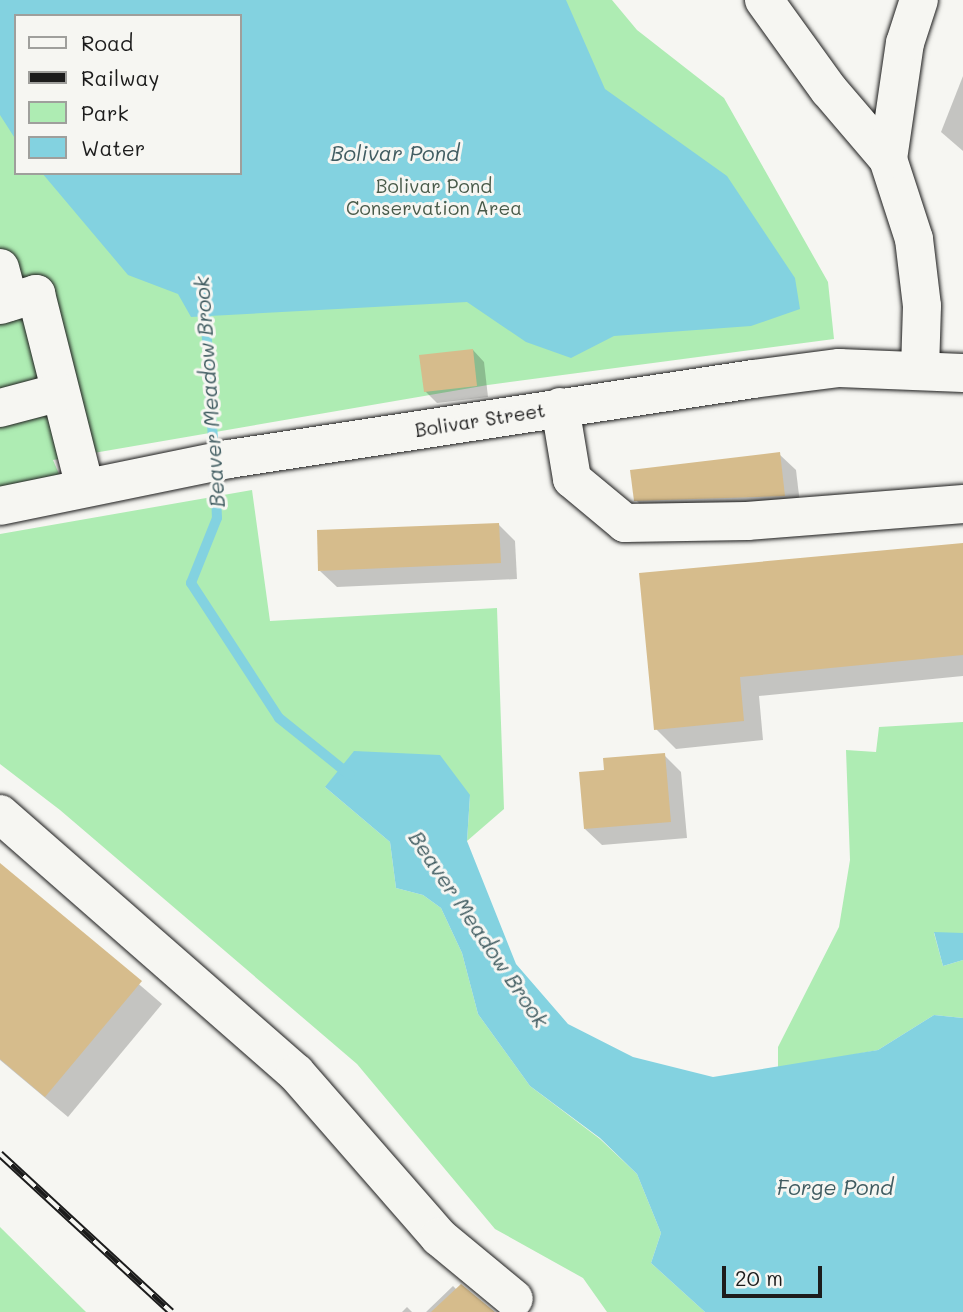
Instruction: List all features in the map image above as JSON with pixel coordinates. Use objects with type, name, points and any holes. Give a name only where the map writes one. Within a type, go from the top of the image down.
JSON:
[{"type":"street","points":[[764,0],[829,90],[888,159],[914,239],[922,306],[920,370]]},
{"type":"street","points":[[888,159],[905,43],[919,0]]},
{"type":"street","points":[[3,292],[36,294],[85,488]]},
{"type":"street","name":"Bolivar Street","points":[[0,506],[215,462],[560,407],[839,368],[963,373]]},
{"type":"street","points":[[0,408],[60,392]]},
{"type":"street","points":[[560,407],[572,479],[625,523],[747,521],[963,504]]},
{"type":"street","points":[[0,814],[296,1073],[439,1237],[514,1299]]},
{"type":"green space","name":"Bolivar Pond","points":[[0,0],[612,0],[637,30],[724,98],[828,282],[834,339],[488,385],[53,460],[62,481],[0,490]]},
{"type":"green space","points":[[252,490],[270,621],[497,608],[504,809],[467,841],[470,795],[325,787],[390,842],[396,888],[423,895],[441,908],[462,953],[478,1014],[530,1086],[600,1139],[637,1174],[661,1233],[651,1263],[705,1312],[607,1312],[583,1278],[495,1229],[357,1064],[60,810],[0,764],[0,534]]},
{"type":"green space","points":[[963,722],[963,933],[934,933],[943,966],[963,960],[963,1018],[934,1015],[878,1050],[778,1069],[778,1047],[839,927],[850,860],[846,750],[876,752],[879,727]]},
{"type":"green space","points":[[0,1227],[86,1312],[0,1312]]},
{"type":"water","name":"Bolivar Pond","points":[[0,0],[566,0],[605,89],[727,176],[795,278],[800,309],[751,326],[614,336],[571,358],[526,342],[467,302],[191,317],[178,294],[128,275],[44,175],[242,175],[242,14],[14,14],[14,137],[0,115]]},
{"type":"water","name":"Forge Pond","points":[[354,751],[440,755],[470,795],[467,841],[516,964],[568,1024],[633,1057],[713,1077],[878,1050],[934,1015],[963,1018],[963,1312],[705,1312],[651,1263],[661,1233],[637,1174],[600,1138],[530,1086],[478,1014],[462,953],[441,908],[423,895],[396,888],[390,842],[325,787]]},
{"type":"water","points":[[934,932],[963,933],[963,960],[943,966]]},
{"type":"building","points":[[473,349],[477,386],[424,392],[419,355]]},
{"type":"building","points":[[780,452],[785,496],[634,501],[630,470]]},
{"type":"building","points":[[499,523],[501,563],[318,571],[317,530]]},
{"type":"building","points":[[963,543],[963,655],[740,677],[744,721],[654,730],[639,573]]},
{"type":"building","points":[[665,753],[671,822],[584,829],[579,772],[604,770],[603,758]]},
{"type":"building","points":[[0,863],[142,981],[45,1097],[0,1059]]},
{"type":"building","points":[[461,1284],[495,1312],[431,1312]]},
{"type":"waterway","name":"Beaver Meadow Brook","points":[[205,306],[214,456]]},
{"type":"waterway","name":"Beaver Meadow Brook","points":[[215,471],[217,518],[191,583],[279,718],[350,775]]},
{"type":"railway","points":[[0,1154],[171,1312]]},
{"type":"park label","name":"Bolivar Pond Conservation Area","points":[[434,197]]}]
